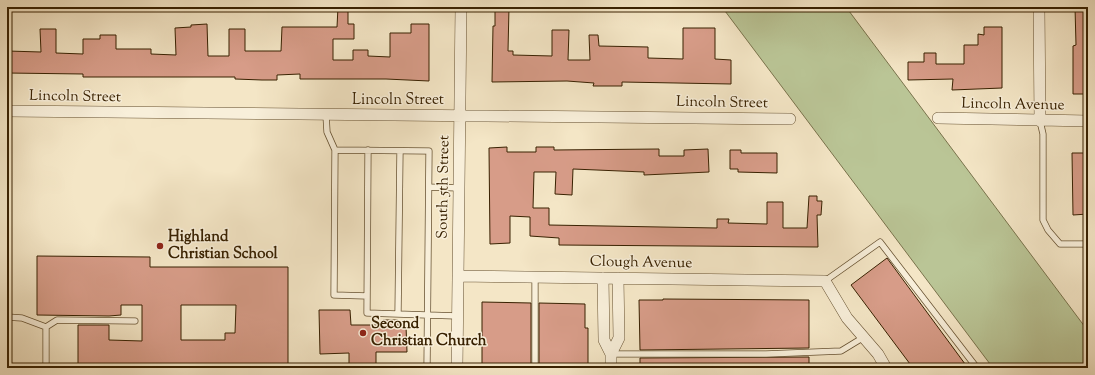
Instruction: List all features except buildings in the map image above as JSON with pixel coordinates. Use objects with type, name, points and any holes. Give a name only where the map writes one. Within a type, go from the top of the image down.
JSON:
[{"type":"street","name":"South 5th Street","points":[[457,368],[461,7]]},
{"type":"street","points":[[1039,7],[1040,121]]},
{"type":"street","name":"Lincoln Street","points":[[7,111],[790,119]]},
{"type":"street","name":"Lincoln Avenue","points":[[938,118],[1088,121]]},
{"type":"street","name":"Clough Avenue","points":[[458,276],[825,281]]},
{"type":"street","points":[[603,278],[604,340],[611,354]]},
{"type":"street","points":[[611,368],[611,354],[619,338],[618,278]]},
{"type":"street","points":[[825,281],[847,318],[878,354],[886,368]]},
{"type":"lane","points":[[326,115],[327,132],[335,150],[334,295],[367,296]]},
{"type":"lane","points":[[1040,121],[1043,134],[1043,220],[1048,230],[1060,244],[1088,244]]},
{"type":"lane","points":[[335,150],[429,152],[427,368]]},
{"type":"lane","points":[[368,150],[367,313],[457,316]]},
{"type":"lane","points":[[398,314],[400,151]]},
{"type":"lane","points":[[428,187],[459,188]]},
{"type":"lane","points":[[825,281],[880,242],[977,368]]},
{"type":"lane","points":[[534,277],[535,368]]},
{"type":"lane","points":[[7,317],[22,318],[46,327]]},
{"type":"lane","points":[[46,327],[57,320],[135,321]]},
{"type":"lane","points":[[46,327],[46,368]]},
{"type":"lane","points":[[611,354],[766,354],[841,351],[864,337]]},
{"type":"green space","points":[[722,7],[846,7],[1088,331],[1088,368],[993,368]]},
{"type":"place","name":"Highland Christian School","points":[[160,246]]},
{"type":"place","name":"Second Christian Church","points":[[363,333]]}]
